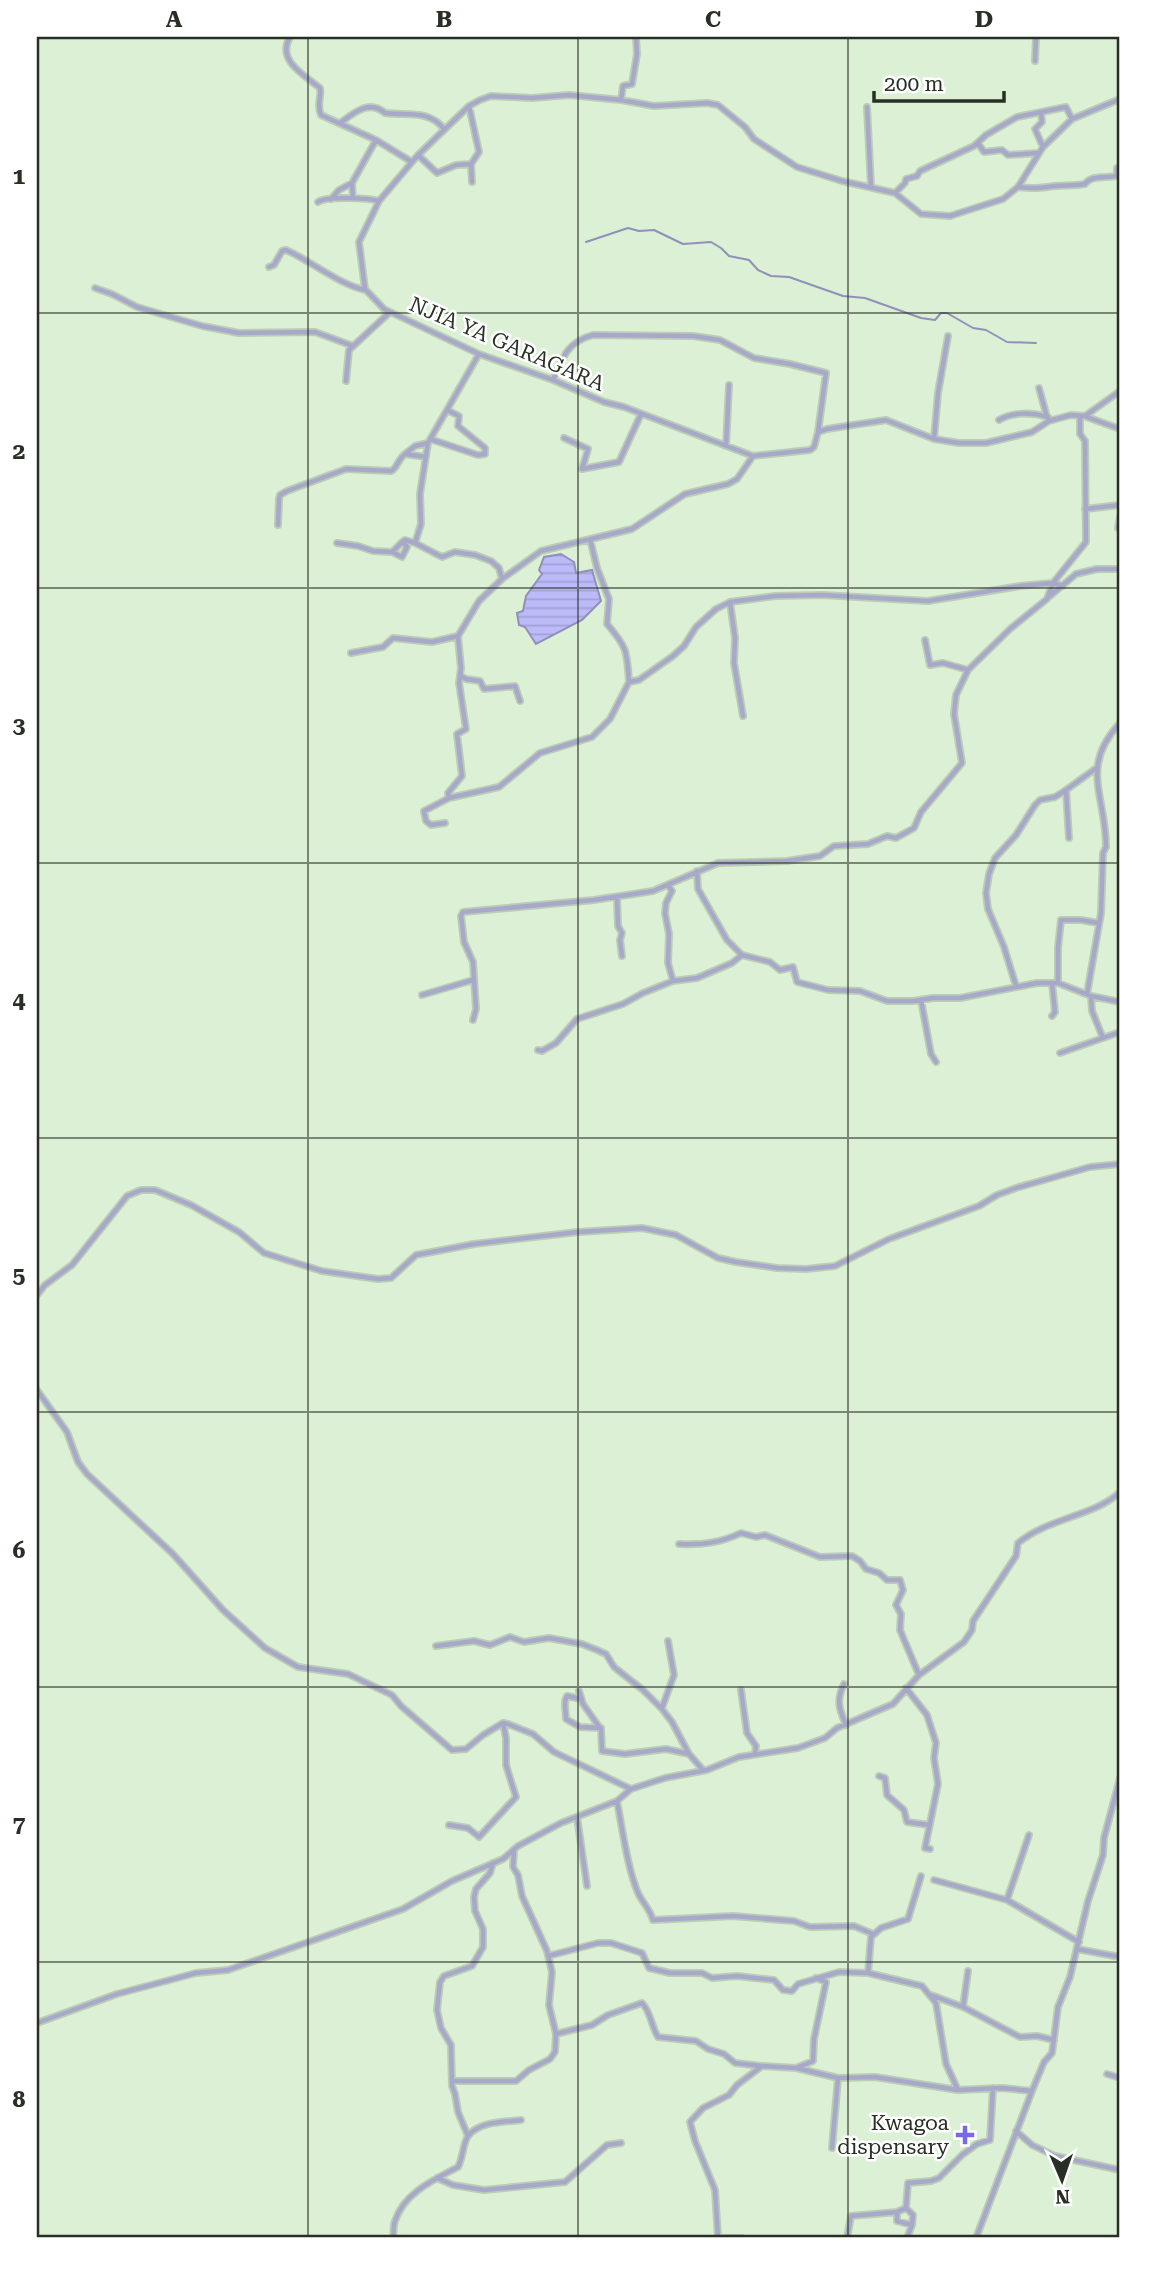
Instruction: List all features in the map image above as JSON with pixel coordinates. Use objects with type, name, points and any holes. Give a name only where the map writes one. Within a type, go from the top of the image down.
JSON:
[{"type":"street","points":[[290,37],[286,46],[289,62],[320,88],[317,102],[321,115],[376,140],[412,162]]},
{"type":"street","points":[[621,100],[624,85],[632,84],[637,54],[636,37]]},
{"type":"street","points":[[1035,61],[1036,37]]},
{"type":"street","points":[[366,290],[359,242],[379,201],[444,129],[469,106],[491,96],[532,98],[569,95],[654,106],[707,103],[718,105],[745,127],[754,139],[797,167],[895,193],[921,214],[950,216],[1003,199],[1018,187],[1043,147],[1072,119],[1120,99]]},
{"type":"street","points":[[340,123],[358,110],[370,106],[385,113],[411,113],[452,122]]},
{"type":"street","points":[[469,106],[480,152],[471,164],[472,182]]},
{"type":"street","points":[[867,107],[871,187]]},
{"type":"street","points":[[895,193],[907,178],[917,176],[920,171],[978,143],[1007,122],[1041,111],[1066,107],[1072,119]]},
{"type":"street","points":[[1041,111],[1042,122],[1035,130],[1043,147]]},
{"type":"street","points":[[436,120],[444,129]]},
{"type":"street","points":[[331,199],[339,190],[352,183],[376,140]]},
{"type":"street","points":[[978,143],[984,152],[1002,150],[1006,155],[1039,153]]},
{"type":"street","points":[[418,155],[437,173],[471,164]]},
{"type":"street","points":[[1018,187],[1041,190],[1054,186],[1085,184],[1095,177],[1117,176],[1117,168]]},
{"type":"street","points":[[352,183],[353,198]]},
{"type":"street","points":[[317,202],[353,198],[379,201]]},
{"type":"street","name":"NJIA YA GARAGARA","points":[[269,267],[274,265],[282,251],[286,250],[313,263],[349,286],[366,290],[390,312],[479,355],[553,380],[604,402],[753,456]]},
{"type":"street","points":[[95,288],[137,307],[202,326],[239,332],[315,332],[353,346]]},
{"type":"street","points":[[346,381],[349,350],[390,312]]},
{"type":"street","points":[[449,797],[448,793],[462,776],[457,734],[466,729],[459,683],[461,676],[458,636],[479,601],[502,579],[541,551],[632,529],[685,494],[728,484],[737,479],[753,456],[810,450],[814,447],[818,432],[826,373],[754,358],[720,340],[693,336],[593,335],[567,349],[553,380]]},
{"type":"street","points":[[934,439],[947,336]]},
{"type":"street","points":[[415,543],[421,524],[420,494],[429,441],[479,355]]},
{"type":"street","points":[[726,446],[729,385]]},
{"type":"street","points":[[1039,388],[1048,419]]},
{"type":"street","points":[[1082,416],[1120,391]]},
{"type":"street","points":[[278,524],[279,499],[283,493],[346,469],[391,471],[396,468],[398,459],[415,446],[429,441],[478,455],[485,454],[485,448],[458,426],[459,416],[447,410]]},
{"type":"street","points":[[564,438],[588,449],[582,470],[619,462],[641,414]]},
{"type":"street","points":[[999,420],[1008,415],[1020,414],[1038,414],[1048,419],[1082,416],[1120,429]]},
{"type":"street","points":[[1050,596],[1052,586],[1086,542],[1085,441],[1080,435],[1082,416]]},
{"type":"street","points":[[818,432],[886,419],[934,439],[986,443],[1032,432],[1048,419]]},
{"type":"street","points":[[405,454],[426,457]]},
{"type":"street","points":[[1085,509],[1120,505]]},
{"type":"street","points":[[1118,528],[1120,517]]},
{"type":"street","points":[[445,823],[431,825],[424,815],[427,809],[449,797],[499,787],[540,753],[592,737],[610,719],[629,682],[626,650],[621,639],[607,624],[609,600],[590,539]]},
{"type":"street","points":[[392,552],[408,540],[442,557],[455,552],[475,555],[491,561],[499,568],[502,579]]},
{"type":"street","points":[[337,543],[392,552],[402,557],[407,547],[403,542]]},
{"type":"street","points":[[473,1020],[476,1009],[473,962],[464,942],[461,916],[463,912],[653,891],[718,863],[787,861],[820,856],[834,846],[868,844],[882,837],[895,838],[910,831],[921,812],[962,763],[954,714],[956,695],[968,670],[1010,629],[1076,574],[1097,569],[1120,569]]},
{"type":"street","points":[[629,682],[639,680],[673,656],[684,646],[696,627],[716,609],[730,602],[775,596],[928,601],[1020,586],[1063,586]]},
{"type":"street","points":[[1052,586],[1058,590]]},
{"type":"street","points":[[730,602],[734,663],[743,716]]},
{"type":"street","points":[[351,653],[378,648],[393,638],[432,642],[458,636]]},
{"type":"street","points":[[925,640],[930,665],[943,663],[968,670]]},
{"type":"street","points":[[461,676],[480,681],[484,689],[515,686],[520,701]]},
{"type":"street","points":[[1103,1038],[1092,1012],[1089,995],[1106,839],[1095,769],[1106,740],[1120,723]]},
{"type":"street","points":[[1016,986],[1010,962],[988,909],[988,879],[995,858],[1016,835],[1040,800],[1055,797],[1095,769]]},
{"type":"street","points":[[1066,790],[1069,838]]},
{"type":"street","points":[[697,871],[698,889],[727,940],[742,955],[770,962],[780,970],[793,967],[797,982],[807,986],[860,991],[887,1001],[960,998],[1016,986],[1055,983],[1120,1004]]},
{"type":"street","points":[[668,885],[672,891],[665,913],[669,934],[668,964],[673,982]]},
{"type":"street","points":[[617,897],[622,956]]},
{"type":"street","points":[[1052,1016],[1055,1012],[1061,920],[1098,923]]},
{"type":"street","points":[[538,1050],[542,1051],[556,1044],[577,1019],[623,1004],[673,982],[697,978],[732,963],[742,955]]},
{"type":"street","points":[[422,995],[473,980]]},
{"type":"street","points":[[921,1000],[931,1054],[936,1062]]},
{"type":"street","points":[[1060,1053],[1120,1032]]},
{"type":"street","points":[[37,1295],[45,1284],[72,1265],[127,1196],[141,1190],[155,1190],[191,1205],[239,1232],[264,1253],[322,1271],[378,1279],[391,1278],[416,1255],[428,1252],[474,1244],[642,1228],[676,1236],[718,1258],[777,1268],[806,1269],[835,1266],[889,1239],[979,1206],[1016,1188],[1090,1167],[1120,1164]]},
{"type":"street","points":[[37,1390],[67,1432],[78,1462],[87,1474],[173,1554],[223,1610],[265,1647],[298,1667],[348,1674],[392,1695],[452,1750],[466,1749],[503,1723]]},
{"type":"street","points":[[37,2023],[117,1994],[196,1973],[228,1970],[404,1909],[577,1816],[617,1801],[631,1789],[665,1778],[704,1771],[739,1757],[797,1748],[825,1738],[846,1725],[893,1704],[919,1675],[964,1642],[972,1630],[973,1621],[1016,1556],[1018,1543],[1040,1528],[1111,1501],[1120,1492]]},
{"type":"street","points":[[679,1544],[710,1544],[729,1540],[741,1533],[756,1537],[765,1535],[820,1557],[852,1556],[866,1569],[879,1573],[887,1580],[900,1580],[902,1590],[896,1605],[901,1614],[900,1630],[919,1675]]},
{"type":"street","points":[[436,1646],[474,1642],[490,1645],[510,1637],[524,1642],[549,1637],[582,1644],[606,1654],[614,1667],[662,1709],[689,1754],[704,1771]]},
{"type":"street","points":[[662,1709],[674,1675],[668,1642]]},
{"type":"street","points":[[844,1684],[838,1696],[839,1710],[846,1725]]},
{"type":"street","points":[[905,1688],[927,1715],[936,1743],[934,1758],[938,1784],[925,1848],[930,1849]]},
{"type":"street","points":[[741,1690],[747,1733],[756,1746],[755,1754]]},
{"type":"street","points":[[579,1691],[581,1699],[601,1728],[602,1751],[625,1754],[666,1749],[689,1754]]},
{"type":"street","points":[[581,1699],[566,1697],[566,1719],[580,1727],[601,1728]]},
{"type":"street","points":[[503,1723],[533,1734],[554,1752],[631,1789]]},
{"type":"street","points":[[449,1825],[468,1828],[479,1837],[516,1797],[506,1765],[503,1723]]},
{"type":"street","points":[[879,1776],[885,1778],[887,1795],[904,1810],[907,1822],[929,1825]]},
{"type":"street","points":[[976,2238],[1032,2091],[1044,2062],[1052,2053],[1058,2007],[1070,1977],[1088,1900],[1101,1864],[1104,1838],[1120,1778]]},
{"type":"street","points":[[617,1801],[640,1896],[648,1906],[653,1920],[733,1916],[794,1921],[810,1927],[854,1926],[873,1934]]},
{"type":"street","points":[[577,1816],[586,1886]]},
{"type":"street","points":[[1007,1900],[1029,1835]]},
{"type":"street","points":[[452,2081],[516,2081],[552,2056],[556,2034],[549,2005],[552,1972],[513,1867],[514,1849]]},
{"type":"street","points":[[468,2136],[458,2112],[452,2081],[451,2045],[437,2017],[440,1982],[444,1976],[472,1966],[484,1947],[483,1929],[475,1911],[474,1897],[476,1889],[490,1873],[493,1863]]},
{"type":"street","points":[[868,1973],[873,1934],[881,1928],[908,1919],[921,1876]]},
{"type":"street","points":[[934,1880],[1007,1900],[1079,1942]]},
{"type":"street","points":[[548,1956],[598,1943],[611,1943],[642,1953],[649,1968],[670,1973],[699,1972],[712,1978],[737,1976],[774,1980],[783,1990],[792,1991],[798,1984],[839,1972],[868,1973],[922,1986],[931,1995],[938,2011],[946,2064],[958,2090]]},
{"type":"street","points":[[1077,1949],[1120,1957]]},
{"type":"street","points":[[963,2007],[968,1971]]},
{"type":"street","points":[[796,2068],[813,2061],[826,1982],[815,1978]]},
{"type":"street","points":[[931,1995],[963,2007],[1020,2037],[1037,2036],[1054,2040]]},
{"type":"street","points":[[556,2034],[592,2025],[608,2015],[642,2003],[647,2008],[652,2029],[658,2037],[696,2041],[708,2049],[724,2054],[735,2063],[796,2068],[838,2078],[875,2077],[958,2090],[993,2088],[1032,2091]]},
{"type":"street","points":[[742,2238],[718,2238],[715,2190],[690,2122],[702,2108],[729,2095],[737,2085],[762,2066]]},
{"type":"street","points":[[1107,2074],[1120,2078]]},
{"type":"street","points":[[832,2148],[838,2078]]},
{"type":"street","points":[[907,2238],[913,2215],[906,2208],[908,2183],[939,2178],[962,2155],[977,2144],[990,2140],[993,2088]]},
{"type":"street","points":[[393,2238],[394,2223],[404,2204],[419,2189],[458,2167],[468,2136],[493,2123],[521,2120]]},
{"type":"street","points":[[1016,2131],[1032,2146],[1055,2156],[1120,2169]]},
{"type":"street","points":[[437,2178],[453,2185],[484,2190],[565,2182],[607,2145],[621,2143]]},
{"type":"street","points":[[847,2238],[851,2216],[897,2212],[906,2208]]},
{"type":"street","points":[[897,2212],[897,2221],[912,2225]]},
{"type":"water","points":[[561,554],[574,562],[576,573],[592,570],[601,601],[582,620],[536,644],[525,627],[519,625],[517,613],[523,611],[526,596],[542,574],[539,570],[544,557]]},
{"type":"waterway","points":[[586,242],[628,228],[639,231],[654,230],[683,244],[711,242],[729,256],[749,260],[758,270],[771,276],[789,277],[843,296],[865,298],[921,318],[935,320],[941,313],[947,313],[973,328],[986,330],[1007,342],[1036,343]]},
{"type":"place","name":"Kwagoa dispensary","points":[[965,2135]]}]
